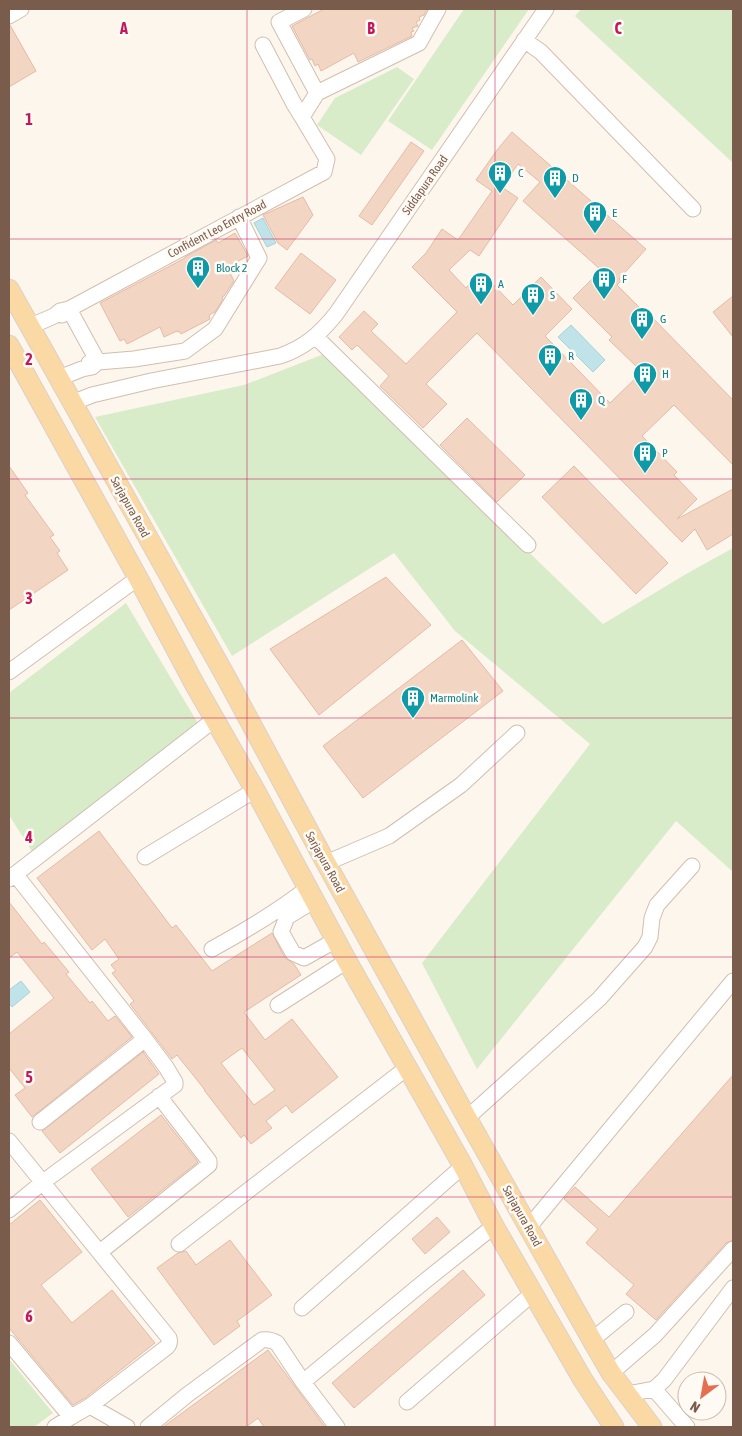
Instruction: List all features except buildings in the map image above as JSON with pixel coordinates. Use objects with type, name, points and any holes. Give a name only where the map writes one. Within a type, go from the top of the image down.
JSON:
[{"type":"main road","name":"Sarjapura Road","points":[[9,289],[191,615],[528,1228],[611,1372],[652,1427]]},
{"type":"main road","points":[[12,358],[138,578],[347,961],[408,1067],[532,1294],[583,1380],[614,1427]]},
{"type":"main road","points":[[165,628],[191,615]]},
{"type":"street","points":[[9,16],[21,9]]},
{"type":"street","points":[[304,9],[279,22],[317,93]]},
{"type":"street","name":"Siddapura Road","points":[[72,403],[92,395],[151,381],[280,356],[294,351],[316,337],[336,314],[546,9]]},
{"type":"street","points":[[302,117],[317,93],[419,43],[440,11]]},
{"type":"street","points":[[524,40],[541,52],[693,209]]},
{"type":"street","name":"Confident Leo Entry Road","points":[[31,326],[54,316],[60,310],[69,309],[324,172],[327,159],[294,104],[263,45]]},
{"type":"street","points":[[59,378],[92,367],[98,362],[134,359],[185,350],[215,329],[259,258],[239,217]]},
{"type":"street","points":[[69,309],[98,362]]},
{"type":"street","points":[[316,337],[528,545]]},
{"type":"street","points":[[9,672],[138,578]]},
{"type":"street","points":[[9,1210],[43,1182],[175,1085],[166,1067],[145,1039],[12,877],[215,719]]},
{"type":"street","points":[[326,863],[388,836],[462,785],[518,732]]},
{"type":"street","points":[[145,857],[254,790]]},
{"type":"street","points":[[467,1118],[599,999],[645,947],[650,937],[652,918],[657,905],[692,866]]},
{"type":"street","points":[[311,894],[287,917],[281,932],[293,954],[304,958],[336,940]]},
{"type":"street","points":[[212,949],[246,931],[284,906],[311,894]]},
{"type":"street","points":[[278,1005],[347,961]]},
{"type":"street","points":[[528,1228],[733,981]]},
{"type":"street","points":[[40,1122],[145,1039]]},
{"type":"street","points":[[179,1244],[408,1067]]},
{"type":"street","points":[[100,1252],[209,1166],[209,1162],[159,1096]]},
{"type":"street","points":[[9,1141],[14,1160],[43,1182],[170,1341],[167,1347],[90,1406],[55,1427]]},
{"type":"street","points":[[302,1308],[463,1166]]},
{"type":"street","points":[[303,1382],[425,1280],[494,1226]]},
{"type":"street","points":[[611,1372],[655,1335],[733,1249]]},
{"type":"street","points":[[627,1394],[654,1389],[664,1380],[733,1288]]},
{"type":"street","points":[[406,1402],[532,1294]]},
{"type":"street","points":[[592,1340],[626,1312]]},
{"type":"street","points":[[148,1427],[187,1395],[262,1340],[272,1340],[277,1344],[337,1427]]},
{"type":"street","points":[[9,1343],[71,1417]]},
{"type":"street","points":[[654,1389],[687,1427]]},
{"type":"street","points":[[90,1406],[128,1427]]},
{"type":"green space","points":[[464,9],[529,9],[432,150],[388,121]]},
{"type":"green space","points":[[581,9],[733,9],[733,163],[575,16]]},
{"type":"green space","points":[[397,67],[414,79],[361,155],[317,125],[335,98]]},
{"type":"green space","points":[[324,354],[603,624],[733,548],[733,872],[676,821],[477,1069],[422,963],[590,744],[455,631],[394,553],[232,656],[95,417],[244,385]]},
{"type":"green space","points":[[126,603],[199,725],[33,853],[9,815],[9,693]]},
{"type":"green space","points":[[9,1359],[53,1413],[34,1427],[9,1427]]},
{"type":"water","points":[[263,218],[276,243],[267,247],[254,223]]},
{"type":"water","points":[[571,325],[605,360],[593,372],[558,337]]},
{"type":"water","points":[[21,981],[30,992],[12,1007],[9,1003],[9,990]]},
{"type":"place","name":"C","points":[[500,194]]},
{"type":"place","name":"D","points":[[555,199]]},
{"type":"place","name":"E","points":[[595,234]]},
{"type":"place","name":"Block 2","points":[[198,289]]},
{"type":"place","name":"F","points":[[604,300]]},
{"type":"place","name":"A","points":[[481,305]]},
{"type":"place","name":"S","points":[[533,316]]},
{"type":"place","name":"G","points":[[642,340]]},
{"type":"place","name":"R","points":[[550,377]]},
{"type":"place","name":"H","points":[[645,395]]},
{"type":"place","name":"Q","points":[[581,421]]},
{"type":"place","name":"P","points":[[645,474]]},
{"type":"place","name":"Marmolink","points":[[413,719]]}]
